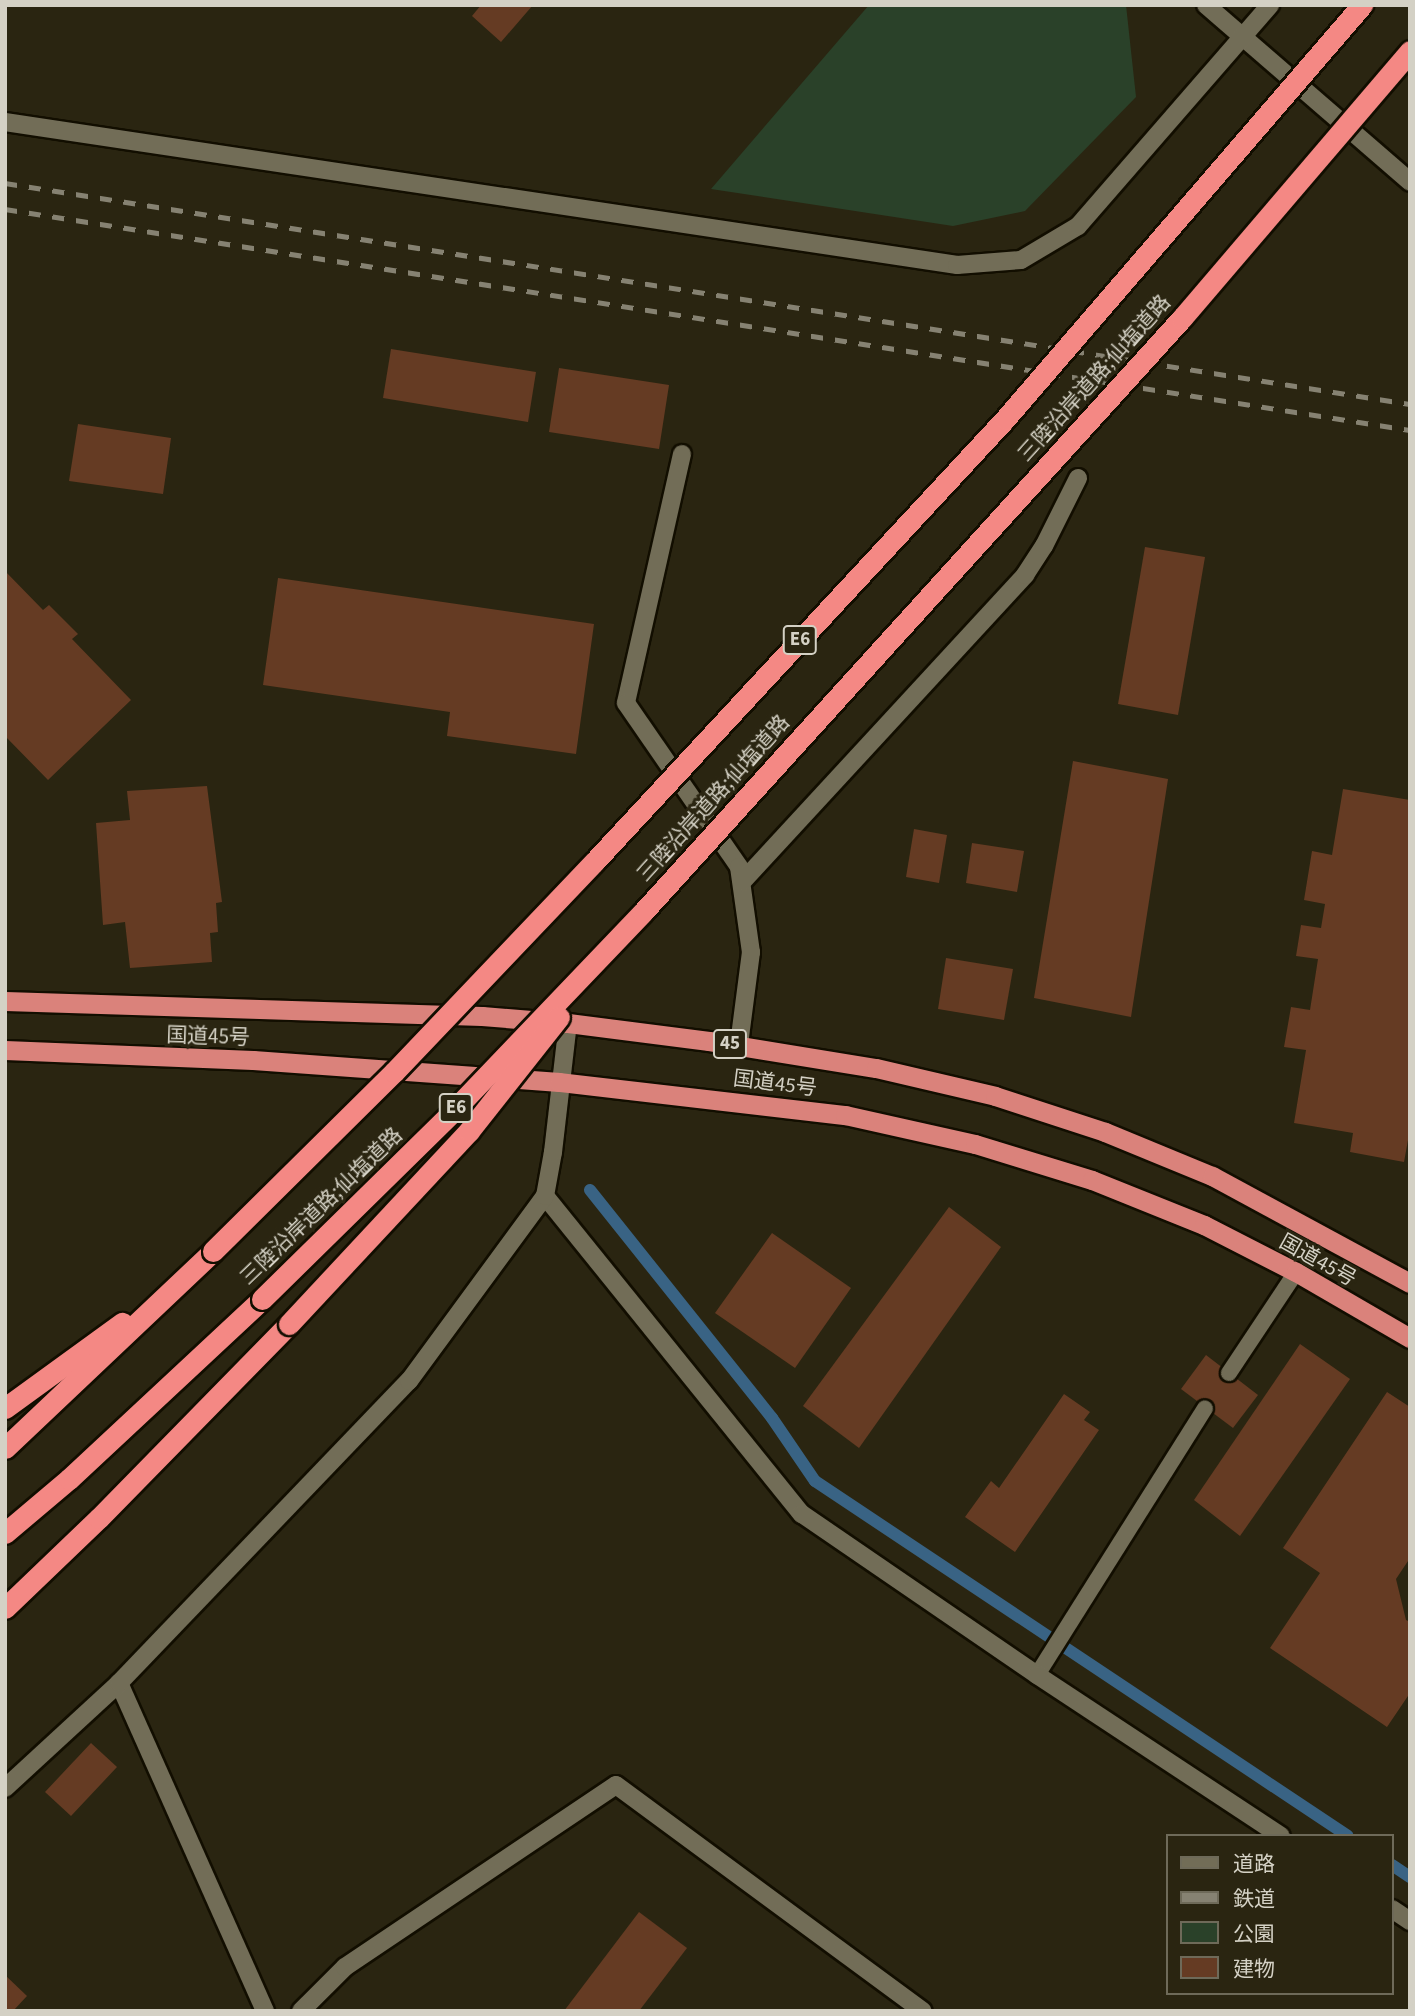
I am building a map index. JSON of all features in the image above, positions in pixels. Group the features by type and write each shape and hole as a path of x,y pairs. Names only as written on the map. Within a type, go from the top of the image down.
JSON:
{"highway":[{"name":"三陸沿岸道路;仙塩道路","path":"5,1448 213,1251 394,1072 567,891 1005,419 1362,5"},
{"name":"三陸沿岸道路;仙塩道路","path":"5,1533 69,1479 262,1299 450,1114 643,912 1182,318 1410,51"},
{"path":"5,1608 99,1518 289,1324 469,1131 643,912"},
{"name":"国道45号","path":"5,1001 482,1016 568,1023 739,1045 876,1068 995,1097 1105,1132 1212,1176 1410,1283"},
{"name":"国道45号","path":"5,1050 254,1060 559,1082 845,1115 975,1144 1092,1180 1179,1215 1296,1272 1410,1338"},
{"path":"5,1408 191,1272"}],"street":[{"path":"1206,5 1410,182"},
{"path":"5,122 957,265 1021,260 1078,226 1270,5"},
{"path":"682,454 626,703 738,867 751,952 739,1045"},
{"path":"742,882 1026,575 1044,546 1078,478"},
{"path":"5,1788 119,1683 409,1381 545,1196 553,1152 559,1082 568,1023"},
{"path":"545,1196 802,1514 1040,1671 1278,1834"},
{"path":"119,1683 265,2011"},
{"path":"301,2011 345,1967 617,1785 923,2011"},
{"path":"1394,1910 1410,1921"}],"lane":[{"path":"1229,1373 1296,1272"},
{"path":"1040,1671 1205,1408"}],"green space":[{"path":"869,5 1126,5 1136,97 1025,211 953,226 711,189"}],"building":[{"path":"481,5 533,5 501,42 472,16"},
{"path":"391,349 536,372 528,422 383,398"},
{"path":"559,368 669,385 659,449 549,432"},
{"path":"78,424 171,438 163,494 69,481"},
{"path":"1145,547 1205,557 1178,715 1118,704"},
{"path":"5,571 43,610 49,605 78,634 72,639 131,700 48,780 5,736"},
{"path":"278,578 594,624 576,754 447,736 450,712 263,685"},
{"path":"1073,761 1168,779 1131,1017 1034,998"},
{"path":"207,786 222,902 216,903 218,932 210,933 212,962 130,968 125,922 103,925 96,823 130,820 127,791"},
{"path":"1343,789 1410,800 1410,1129 1404,1162 1350,1152 1353,1133 1294,1123 1306,1050 1284,1047 1291,1007 1310,1010 1318,959 1296,956 1301,925 1321,928 1325,904 1304,900 1312,851 1332,855"},
{"path":"914,829 947,835 939,883 906,877"},
{"path":"972,843 1024,851 1017,892 966,883"},
{"path":"946,958 1013,969 1004,1020 938,1009"},
{"path":"949,1207 1001,1247 859,1448 803,1406"},
{"path":"772,1233 851,1288 795,1368 715,1313"},
{"path":"1300,1344 1350,1379 1240,1536 1194,1500"},
{"path":"1206,1355 1258,1395 1233,1428 1181,1389"},
{"path":"1387,1392 1410,1407 1410,1558 1396,1579 1406,1620 1410,1622 1410,1693 1387,1727 1270,1648 1320,1573 1283,1548"},
{"path":"1064,1394 1090,1412 1084,1420 1099,1430 1015,1552 965,1517 991,1481 999,1488"},
{"path":"91,1743 117,1767 71,1816 45,1792"},
{"path":"639,1912 687,1948 639,2011 564,2011"},
{"path":"5,1975 27,1996 13,2011 5,2011"}],"waterway":[{"path":"590,1190 772,1418 815,1481 1345,1834"},
{"path":"1394,1866 1410,1877"}],"railway":[{"path":"5,183 1410,404"},
{"path":"5,209 1410,430"}]}
